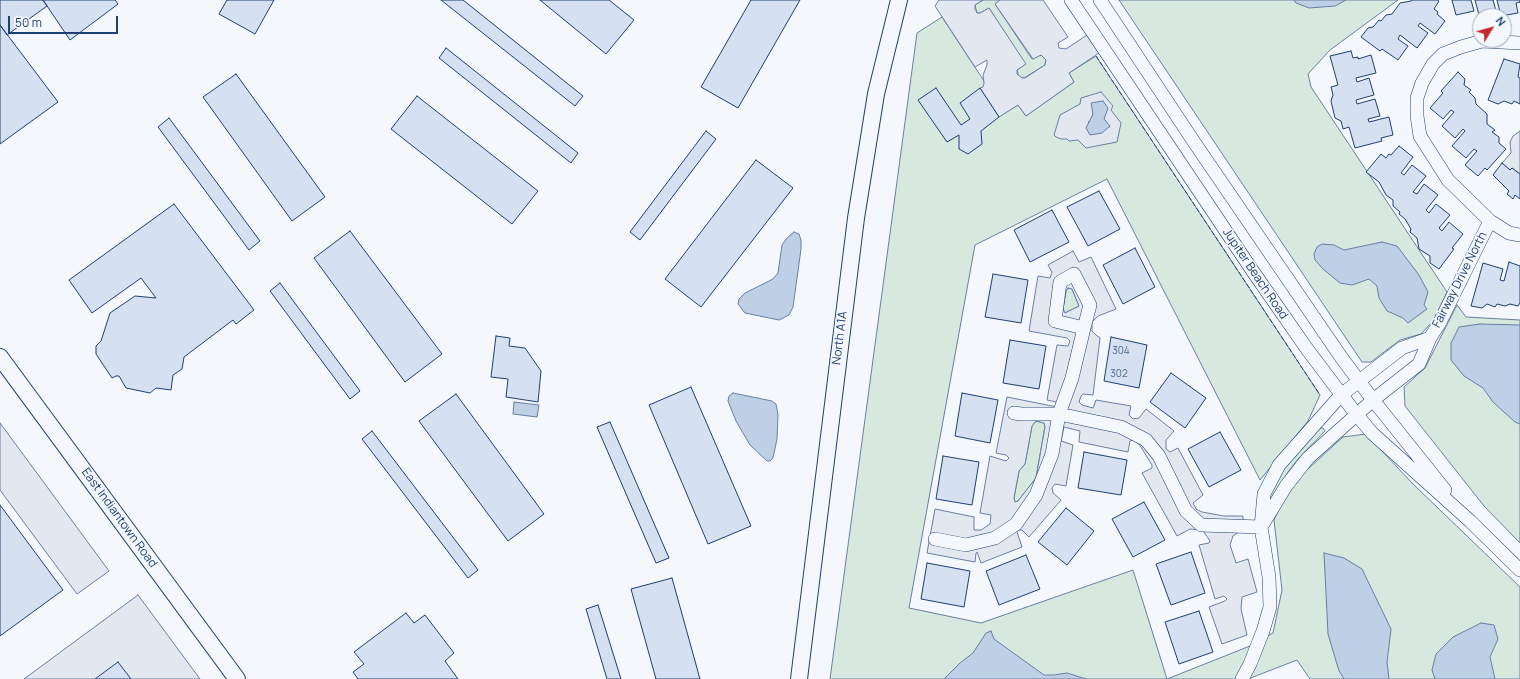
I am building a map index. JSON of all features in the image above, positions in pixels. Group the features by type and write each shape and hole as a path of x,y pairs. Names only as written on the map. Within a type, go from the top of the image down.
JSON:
{"street":[{"name":"North A1A","path":"799,679 856,218 876,94 898,0"},
{"name":"Jupiter Beach Road","path":"1071,0 1254,273 1341,395 1372,433 1470,521 1520,570"},
{"name":"Jupiter Beach Road","path":"1100,0 1198,148 1341,357 1373,400 1470,521"},
{"name":"Fairway Drive North","path":"1520,43 1482,41 1443,54 1426,73 1417,98 1417,116 1420,136 1448,180 1490,221 1509,233 1520,234"},
{"name":"Fairway Drive North","path":"1261,527 1286,486 1308,458 1356,414 1419,364 1430,338 1439,324 1490,221"},
{"path":"935,539 966,545 995,538 1016,524 1036,496 1052,454 1059,414 1072,378 1084,328"},
{"name":"Fairway Drive North","path":"1242,679 1250,664 1263,631 1270,607 1269,578 1261,527 1264,494 1279,465 1341,395 1402,348 1430,338"},
{"name":"East Indiantown Road","path":"0,357 237,679"},
{"path":"1014,413 1059,414 1121,427 1146,440 1159,456 1186,510 1201,524 1261,527"}],"shaded area":[{"path":"939,0 983,0 975,5 977,13 989,8 1026,64 1017,70 1017,74 1022,78 1025,78 1045,65 1046,60 1041,55 1033,59 995,4 1000,0 1043,0 1068,37 1058,43 1059,48 1066,49 1087,35 1099,53 1069,73 1074,82 1026,116 1018,105 999,117 980,88 983,87 984,83 983,75 987,65 987,60 975,67 935,6"},
{"path":"983,0 1000,0 995,4 1032,59 1039,55 1043,56 1046,59 1045,65 1024,78 1019,77 1017,70 1025,64 989,8 977,13 975,5"},
{"path":"1119,0 1398,0 1330,50 1308,74 1311,87 1447,292 1433,321 1421,334 1400,340 1371,362 1362,362"},
{"path":"942,17 1005,113 1018,105 1026,116 1074,82 1069,73 1096,56 1320,395 1308,421 1260,480 1107,179 975,245 909,608 981,623 1133,570 1167,679 830,679 917,33"},
{"path":"1101,92 1113,106 1111,110 1121,123 1117,142 1086,148 1078,140 1069,141 1054,135 1060,115 1080,104 1081,98","holes":["1093,114 1104,119 1110,127 1088,122 1091,121"]},
{"path":"1520,131 1520,174 1512,168 1510,170 1502,163 1511,153 1510,142 1513,136"},
{"path":"1073,251 1079,262 1091,257 1116,309 1098,316 1092,322 1092,331 1100,338 1093,395 1083,394 1079,402 1082,405 1093,408 1096,400 1131,406 1129,415 1133,419 1139,418 1146,409 1174,431 1166,440 1166,449 1170,452 1178,448 1203,495 1193,503 1196,509 1202,512 1224,516 1243,516 1243,531 1233,536 1230,545 1236,563 1248,559 1257,592 1242,597 1241,609 1247,635 1222,644 1209,607 1227,599 1224,596 1215,599 1199,545 1209,543 1210,541 1204,532 1200,530 1190,529 1177,536 1142,473 1152,468 1152,465 1139,444 1133,440 1130,441 1128,452 1079,442 1080,431 1064,427 1061,441 1073,445 1066,486 1055,484 1052,488 1053,493 1061,500 1029,537 1022,530 1018,530 1017,532 1022,547 981,563 977,552 975,562 927,553 935,509 974,517 974,530 981,530 990,524 991,515 980,513 990,456 1006,461 1009,458 1006,455 996,453 1007,397 1057,407 1057,402 1047,400 1057,345 1068,346 1070,341 1067,338 1029,331 1038,276 1050,278 1052,272 1048,265","holes":["1068,288 1072,289 1079,306 1065,313 1063,309 1066,291","1036,421 1044,423 1045,427 1036,478 1018,501 1015,502 1014,498 1019,471 1025,464 1032,426"]},
{"path":"1069,288 1072,289 1079,306 1065,313 1063,309 1066,291"},
{"path":"1457,305 1466,317 1520,320 1520,543 1484,506 1405,406 1404,387 1425,368"},
{"path":"1036,421 1044,423 1045,426 1036,478 1018,501 1015,502 1014,498 1019,471 1025,464 1032,426"},
{"path":"0,423 109,571 77,594 0,490"},
{"path":"1320,428 1323,428 1325,431 1298,459 1271,499 1269,497 1284,468"},
{"path":"1366,434 1413,484 1520,587 1520,679 1310,679 1297,660 1248,679 1167,679 1250,646 1273,633 1282,590 1274,520 1282,503 1298,478 1343,437"},
{"path":"138,595 200,679 24,679"}],"water":[{"path":"1294,0 1346,0 1335,6 1309,8 1296,3"},
{"path":"1103,101 1108,108 1104,119 1110,126 1102,133 1090,135 1086,128 1093,114 1091,103"},
{"path":"794,232 799,234 801,249 793,307 789,315 779,320 745,313 738,304 739,299 745,293 773,279 778,273 782,245"},
{"path":"1382,242 1397,246 1419,275 1428,292 1424,305 1427,309 1408,323 1403,318 1387,311 1379,298 1377,286 1369,279 1352,285 1340,283 1323,269 1315,260 1314,254 1317,247 1322,244 1334,245 1344,250"},
{"path":"1480,324 1520,325 1520,424 1515,422 1493,402 1483,388 1464,376 1451,360 1451,343 1459,327"},
{"path":"733,393 772,401 776,404 778,414 777,439 773,458 770,461 767,461 750,445 736,421 728,401 729,396"},
{"path":"514,402 539,405 537,417 513,414"},
{"path":"1324,553 1344,558 1362,569 1391,629 1387,662 1389,679 1344,679 1339,671 1328,634"},
{"path":"1481,623 1494,625 1498,639 1490,657 1495,679 1435,679 1432,670 1436,654 1453,637"},
{"path":"991,631 994,639 1044,675 1067,673 1086,679 944,679 960,663 973,653 986,633"}],"building":[{"path":"0,0 43,0 47,6 7,35 0,25"},
{"path":"43,0 115,0 118,4 70,40"},
{"path":"227,0 274,0 255,34 219,14"},
{"path":"441,0 463,0 583,96 575,106"},
{"path":"540,0 609,0 634,20 606,54"},
{"path":"751,0 800,0 738,108 701,87"},
{"path":"1412,0 1439,1 1434,9 1445,21 1435,34 1420,23 1418,26 1428,33 1417,48 1400,35 1398,39 1408,46 1398,60 1382,49 1380,51 1361,37 1368,28 1373,27 1386,15 1392,14 1400,3"},
{"path":"1452,0 1471,0 1473,8 1472,11 1456,15"},
{"path":"1475,0 1493,0 1495,8 1477,8"},
{"path":"1497,0 1520,0 1520,2 1516,3 1518,13 1512,14 1512,8 1499,8"},
{"path":"0,25 58,102 0,144"},
{"path":"446,48 578,153 571,163 439,58"},
{"path":"1351,51 1353,58 1358,57 1358,59 1371,55 1376,73 1356,78 1357,82 1369,78 1374,95 1356,100 1357,104 1375,99 1380,116 1368,119 1369,122 1389,117 1393,135 1381,138 1382,141 1355,148 1349,127 1343,129 1341,121 1335,118 1331,101 1333,95 1331,87 1338,85 1330,56"},
{"path":"1504,59 1520,64 1518,77 1520,78 1520,104 1514,101 1512,104 1504,101 1498,104 1488,100"},
{"path":"1458,72 1465,79 1464,85 1471,90 1469,92 1475,98 1476,104 1487,114 1487,124 1495,130 1492,132 1499,137 1499,143 1506,149 1487,170 1485,168 1478,176 1465,165 1477,151 1474,149 1466,158 1452,146 1465,131 1463,129 1455,138 1442,126 1454,112 1451,110 1443,119 1430,108 1443,93 1441,91"},
{"path":"236,74 325,197 292,221 203,97"},
{"path":"936,88 961,125 970,119 960,103 980,88 999,117 981,131 982,144 968,154 959,149 959,135 947,142 918,100"},
{"path":"417,96 538,191 512,224 391,129"},
{"path":"169,118 260,241 249,250 158,127"},
{"path":"706,131 716,139 640,240 630,232"},
{"path":"1399,146 1413,157 1401,173 1404,175 1412,165 1426,176 1413,192 1417,194 1424,184 1438,195 1426,210 1429,213 1436,204 1450,215 1439,228 1442,231 1449,222 1463,234 1439,269 1430,263 1430,256 1419,249 1417,238 1410,232 1411,229 1405,219 1399,214 1400,212 1393,206 1393,200 1386,195 1379,182 1366,172 1381,154 1386,158"},
{"path":"756,160 793,188 701,307 665,279"},
{"path":"1502,163 1510,170 1512,168 1520,174 1520,199 1515,195 1513,199 1507,194 1509,191 1493,175"},
{"path":"1099,191 1120,229 1088,246 1067,207"},
{"path":"174,204 254,310 236,324 233,320 184,357 182,369 173,375 171,390 156,388 150,393 126,388 119,376 112,378 96,354 96,346 101,341 110,313 135,296 156,298 141,278 92,313 69,280"},
{"path":"1052,210 1069,242 1030,262 1014,230"},
{"path":"350,231 442,354 405,382 314,258"},
{"path":"1135,248 1155,287 1123,304 1103,265"},
{"path":"1509,262 1520,266 1520,303 1518,306 1510,304 1505,306 1497,304 1495,307 1487,304 1482,308 1471,306 1483,263 1503,269 1500,280 1504,281"},
{"path":"993,274 1028,280 1021,323 985,317"},
{"path":"280,283 360,391 350,399 270,291"},
{"path":"496,336 510,338 509,346 525,348 541,371 538,402 506,397 508,379 491,377"},
{"path":"1111,337 1147,345 1139,388 1104,381"},
{"path":"1010,340 1046,346 1039,389 1003,383"},
{"path":"1171,373 1206,398 1185,428 1150,402"},
{"path":"691,387 751,526 708,544 649,405"},
{"path":"962,393 998,400 990,443 955,436"},
{"path":"456,394 544,514 508,541 419,421"},
{"path":"610,422 669,558 656,563 597,427"},
{"path":"372,431 478,570 468,578 362,439"},
{"path":"1220,432 1241,470 1209,487 1188,449"},
{"path":"1084,452 1127,460 1121,495 1078,488"},
{"path":"943,456 979,462 972,505 936,499"},
{"path":"1144,502 1165,540 1133,557 1112,519"},
{"path":"0,505 63,590 0,636"},
{"path":"1066,508 1094,531 1067,565 1038,542"},
{"path":"1191,552 1205,593 1171,605 1156,564"},
{"path":"1026,555 1040,589 999,605 986,571"},
{"path":"927,563 970,571 964,607 921,599"},
{"path":"672,578 700,679 656,679 631,589"},
{"path":"598,605 621,679 607,679 586,609"},
{"path":"1199,611 1213,652 1179,664 1165,622"},
{"path":"406,613 414,623 425,615 454,653 445,661 458,679 358,679 353,672 364,664 354,652"},
{"path":"118,662 131,679 95,679"}],"fence":[{"path":"1096,56 1320,395"}]}
